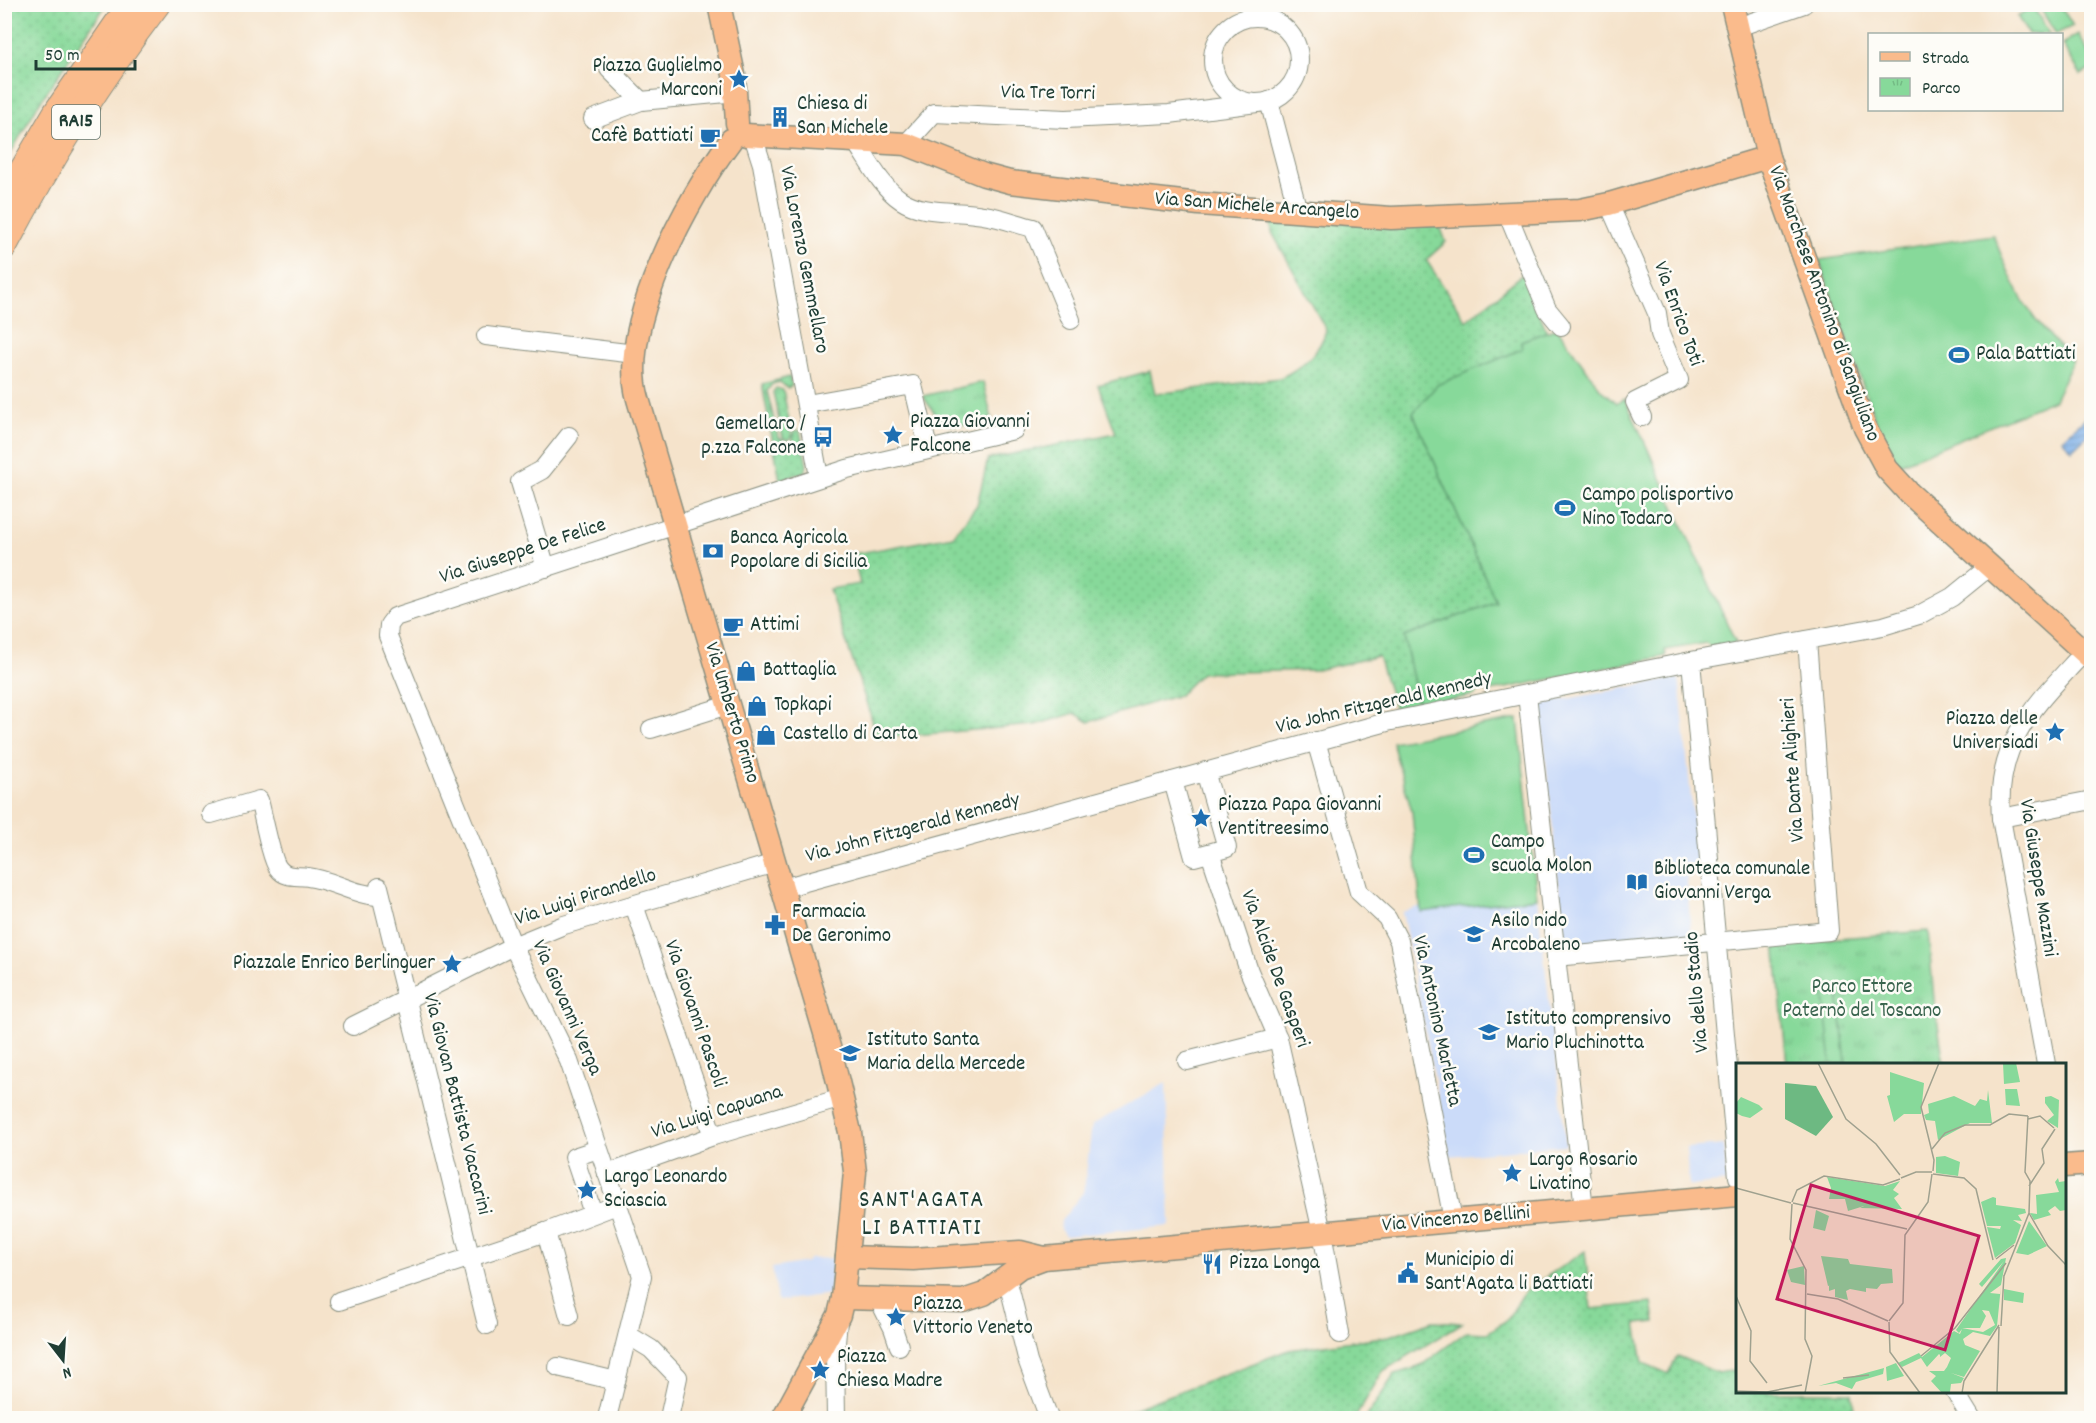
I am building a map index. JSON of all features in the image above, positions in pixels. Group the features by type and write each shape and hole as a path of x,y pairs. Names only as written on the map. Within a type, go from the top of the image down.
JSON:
{"highway":[{"name":"RA15","path":"4,202 56,113 131,4"},
{"name":"RA15","path":"4,246 73,126 157,4"}],"main road":[{"path":"719,4 737,92 742,134"},
{"name":"Via Marchese Antonino di Sangiuliano","path":"1732,4 1768,157 1865,428 1887,469 1989,567 2088,656"},
{"name":"Via San Michele Arcangelo","path":"742,134 906,144 984,175 1038,188 1199,204 1391,218 1569,211 1609,204 1768,157"},
{"name":"Via Umberto Primo","path":"742,134 717,159 670,243 644,311 635,354 636,391 674,527 783,888 842,1098 855,1172 841,1305"},
{"path":"2066,1166 2091,1164"},
{"name":"Via Vincenzo Bellini","path":"1044,1258 1736,1195"},
{"path":"1010,1252 1010,1276"},
{"path":"847,1257 913,1260 1010,1252 1044,1258"},
{"path":"784,1417 841,1305 878,1298 963,1301 984,1294 1020,1267 1044,1258"}],"street":[{"path":"1738,27 1804,4"},
{"path":"1274,12 1295,39 1299,53 1299,69 1293,83 1282,94 1263,102 1203,110 1214,95 1214,52 1217,42 1230,25 1250,17 1274,12"},
{"path":"609,69 641,101"},
{"path":"1215,74 1227,92 1246,102 1263,102"},
{"path":"593,119 641,101 737,92"},
{"path":"1263,102 1298,211"},
{"name":"Via Tre Torri","path":"906,144 934,113 1066,119 1203,110"},
{"name":"Via Lorenzo Gemmellaro","path":"742,134 762,164 819,477"},
{"path":"855,141 881,180 899,199 908,204 986,215 1033,228 1071,320"},
{"name":"Via Enrico Toti","path":"1609,204 1657,313 1660,334 1680,380 1635,402 1642,417"},
{"path":"1508,215 1547,309 1561,326"},
{"path":"486,336 635,354"},
{"path":"806,399 913,385 928,448"},
{"name":"Via Giuseppe De Felice","path":"389,625 395,617 674,527 819,477 928,448 1014,430"},
{"path":"546,568 520,482 542,470 569,436"},
{"name":"Via John Fitzgerald Kennedy","path":"783,888 1387,722 1691,660 1807,640 1919,615 1952,597 1989,567"},
{"name":"Via Giovanni Verga","path":"389,625 388,636 513,946 569,1061 642,1276 607,1419"},
{"name":"Via Dante Alighieri","path":"1716,942 1829,931 1807,640"},
{"name":"Via Giuseppe Mazzini","path":"2046,1063 2001,818 2002,777 2012,744 2024,720 2088,656"},
{"name":"Via dello Stadio","path":"1691,660 1736,1166"},
{"path":"1527,694 1584,1209"},
{"path":"651,729 728,705"},
{"name":"Via Antonino Marletta","path":"1316,741 1359,892 1387,918 1399,941 1453,1220"},
{"path":"1173,781 1194,857 1211,857 1227,848 1205,771"},
{"name":"Via Giovan Battista Vaccarini","path":"211,814 259,800 278,868 290,877 308,877 341,884 369,896 380,891 487,1324"},
{"path":"2001,818 2091,800"},
{"name":"Via Alcide De Gasperi","path":"1211,857 1249,971 1278,1038 1322,1232 1341,1334"},
{"name":"Via Luigi Pirandello","path":"353,1026 513,946 564,925 775,863"},
{"name":"Via Giovanni Pascoli","path":"634,905 713,1136"},
{"path":"1556,957 1716,942"},
{"path":"1187,1061 1278,1038"},
{"name":"Via Luigi Capuana","path":"607,1174 713,1136 842,1098"},
{"path":"593,1213 574,1157 598,1149"},
{"path":"339,1301 546,1232 617,1205"},
{"path":"546,1232 569,1316"},
{"path":"1010,1276 1028,1362 1049,1419"},
{"path":"878,1298 899,1346"},
{"path":"836,1419 835,1354 841,1305"},
{"path":"628,1335 651,1349 678,1377 669,1419"},
{"path":"558,1367 616,1381"},
{"path":"1956,1393 1971,1419"}],"shaded area":[{"path":"1679,678 1698,868 1686,870 1691,935 1565,947 1540,704"},
{"name":"Istituto comprensivo Mario Pluchinotta","path":"1537,898 1566,1145 1450,1156 1402,912 1421,906 1422,911"},
{"path":"1166,1083 1170,1226 1065,1236 1060,1229 1061,1221 1084,1191 1092,1125"},
{"path":"1724,1145 1727,1182 1689,1186 1686,1148"},
{"path":"833,1258 830,1294 778,1301 772,1268 807,1262 808,1259"}],"green space":[{"path":"5,4 106,5 38,105 5,163"},
{"path":"2038,5 2060,5 2073,26 2055,33"},
{"path":"2033,7 2049,33 2027,33 2017,16"},
{"path":"2078,34 2091,57 2091,69 2081,75 2063,43"},
{"path":"1287,220 1440,226 1446,242 1426,260 1466,321 1523,274 1547,332 1521,341 1523,349 1413,413 1496,602 1404,637 1419,706 1395,710 1378,656 1317,670 1201,673 1179,695 1089,722 1075,713 1035,725 878,738 829,589 860,584 853,554 953,536 977,505 988,459 1116,433 1098,385 1150,371 1155,394 1280,378 1295,370 1314,353 1326,330 1272,232 1271,222"},
{"name":"Pala Battiati","path":"1993,235 2011,278 2028,309 2072,362 2054,400 1897,465 1881,437 1819,260"},
{"name":"Campo polisportivo Nino Todaro","path":"1557,328 1601,390 1617,403 1625,399 1736,643 1711,647 1706,643 1665,650 1666,656 1486,692 1482,689 1475,695 1419,706 1404,637 1496,602 1413,413 1437,385 1522,349 1521,341"},
{"path":"790,377 792,386 787,388 780,382 772,384 767,391 778,437 789,444 793,441 794,431 800,430 807,466 804,472 780,480 762,384"},
{"path":"983,382 992,419 951,425 938,417 923,396"},
{"path":"776,388 783,390 792,436 789,440 783,438 773,392"},
{"name":"Campo scuola Molon","path":"1518,719 1537,898 1421,912 1412,812 1392,742"},
{"name":"Parco Ettore Paternò del Toscano","path":"1928,931 1934,1000 1944,1063 1787,1063 1775,943"},
{"path":"1838,992 1846,1063 1831,1063 1824,993"},
{"path":"1585,1251 1591,1309 1652,1303 1655,1322 1636,1324 1643,1363 1669,1374 1677,1356 1718,1373 1736,1370 1736,1393 1852,1393 1855,1418 1366,1418 1395,1374 1419,1367 1466,1332 1487,1333 1508,1319 1525,1291"},
{"path":"1433,1321 1462,1323 1383,1371 1355,1418 1109,1418 1289,1350 1389,1336"}],"water":[{"path":"2085,418 2091,425 2091,432 2072,450 2062,439"}],"place":[{"name":"Piazza Guglielmo Marconi","path":"739,79"},
{"name":"Chiesa di San Michele","path":"780,117"},
{"name":"Cafè Battiati","path":"710,137"},
{"name":"Pala Battiati","path":"1959,355"},
{"name":"Piazza Giovanni Falcone","path":"893,435"},
{"name":"Gemellaro / p.zza Falcone","path":"823,437"},
{"name":"Campo polisportivo Nino Todaro","path":"1565,508"},
{"name":"Banca Agricola Popolare di Sicilia","path":"713,551"},
{"name":"Attimi","path":"733,626"},
{"name":"Battaglia","path":"746,671"},
{"name":"Topkapi","path":"757,706"},
{"name":"Piazza delle Universiadi","path":"2055,732"},
{"name":"Castello di Carta","path":"766,735"},
{"name":"Piazza Papa Giovanni Ventitreesimo","path":"1201,818"},
{"name":"Campo scuola Molon","path":"1474,855"},
{"name":"Biblioteca comunale Giovanni Verga","path":"1637,882"},
{"name":"Farmacia De Geronimo","path":"775,925"},
{"name":"Asilo nido Arcobaleno","path":"1474,934"},
{"name":"Piazzale Enrico Berlinguer","path":"452,964"},
{"name":"Istituto comprensivo Mario Pluchinotta","path":"1489,1032"},
{"name":"Istituto Santa Maria della Mercede","path":"850,1053"},
{"name":"Largo Rosario Livatino","path":"1512,1173"},
{"name":"Largo Leonardo Sciascia","path":"587,1190"},
{"name":"Pizza Longa","path":"1212,1264"},
{"name":"Municipio di Sant'Agata li Battiati","path":"1408,1273"},
{"name":"Piazza Vittorio Veneto","path":"896,1317"},
{"name":"Piazza Chiesa Madre","path":"820,1370"}],"district":[{"name":"SANT'AGATA LI BATTIATI","path":"922,1215"}]}
